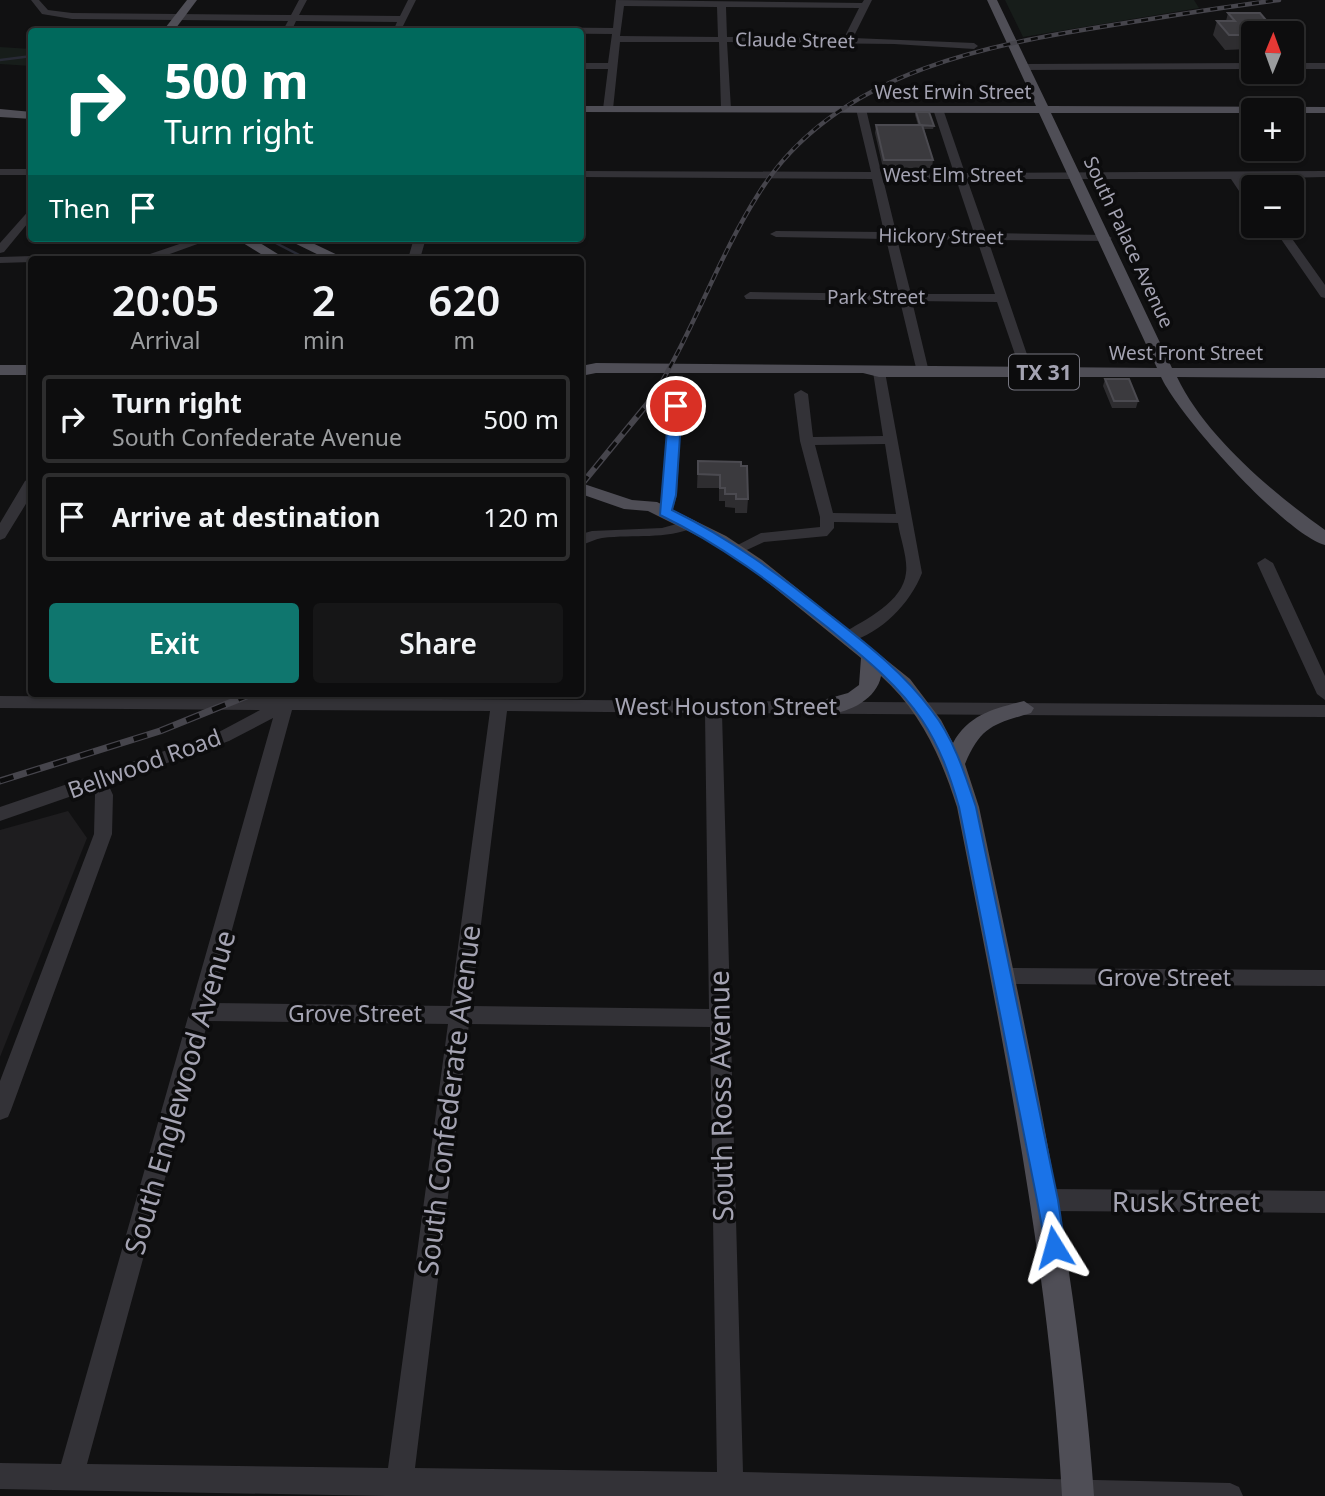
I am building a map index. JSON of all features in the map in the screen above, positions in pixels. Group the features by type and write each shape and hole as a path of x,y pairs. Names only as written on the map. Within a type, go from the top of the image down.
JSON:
{"main road":[{"path":"170,28 192,0"},
{"name":"South Palace Avenue","path":"992,0 1166,372 1204,430 1235,465 1274,501 1325,540"},
{"name":"West Erwin Street","path":"584,109 1325,110"},
{"path":"0,112 28,113"},
{"path":"249,242 274,256"},
{"path":"300,242 331,256"},
{"path":"0,370 28,370"},
{"name":"West Front Street","path":"584,371 609,376 867,376 879,372 1325,373"},
{"path":"584,478 640,497 657,509 691,524 736,550 849,637 871,655 921,707 954,764 968,807 1047,1200 1064,1318 1078,1494"},
{"path":"584,489 630,505 657,509"},
{"path":"823,707 854,699 866,692 874,676 871,655"},
{"path":"954,764 972,728 993,717 1024,708"}],"street":[{"path":"35,0 45,12 61,15 402,19"},
{"path":"288,28 303,0"},
{"path":"398,28 412,0"},
{"path":"608,109 619,1 866,3 847,41"},
{"path":"721,2 726,109"},
{"name":"Claude Street","path":"584,34 974,46"},
{"path":"584,66 614,66"},
{"path":"1023,67 1241,66"},
{"path":"1304,66 1325,66"},
{"path":"861,109 923,372"},
{"path":"938,109 1027,372"},
{"path":"0,172 28,172"},
{"name":"West Elm Street","path":"584,174 959,174 1076,177 1325,174"},
{"path":"1233,174 1241,186"},
{"path":"0,250 28,215"},
{"name":"Hickory Street","path":"776,234 1105,238"},
{"path":"1286,238 1325,294"},
{"path":"156,256 196,242"},
{"path":"0,260 28,259"},
{"name":"Park Street","path":"750,296 1003,298"},
{"path":"849,637 889,612 909,587 914,568 889,440 879,372"},
{"path":"736,550 765,537 822,533 827,528 827,517 807,441 801,394"},
{"path":"657,509 670,495 676,406"},
{"path":"807,441 889,440"},
{"path":"0,535 28,488"},
{"path":"827,517 905,519"},
{"path":"584,539 596,534 669,533 691,524"},
{"path":"1265,563 1325,694"},
{"name":"West Houston Street","path":"0,702 85,698 285,704 386,699 499,705 560,699 713,706 1325,711"},
{"name":"Bellwood Road","path":"0,814 223,737 285,704"},
{"name":"South Englewood Avenue","path":"70,1479 202,1012 285,704"},
{"name":"South Confederate Avenue","path":"398,1490 499,705"},
{"name":"South Ross Avenue","path":"713,706 717,1018 730,1485"},
{"path":"0,1110 103,834 104,796 97,780"},
{"name":"Grove Street","path":"1002,976 1325,978"},
{"name":"Grove Street","path":"202,1012 717,1018"},
{"name":"Rusk Street","path":"1047,1200 1325,1202"},
{"path":"0,1476 398,1490 730,1485 881,1493 1230,1496"}],"shaded area":[{"path":"1005,0 1194,0 1199,8 1023,37"},
{"path":"0,47 28,49 28,66 0,64"},
{"path":"68,811 87,838 0,1057 0,830"}],"building":[{"path":"1228,13 1260,13 1267,21 1241,21 1241,35 1229,35 1217,21 1235,21"},
{"path":"916,112 929,112 934,126 920,125"},
{"path":"876,125 922,125 933,160 884,160"},
{"path":"1105,379 1129,379 1138,401 1114,401"},
{"path":"698,461 741,462 741,466 747,466 748,499 736,499 736,494 725,494 725,488 720,488 720,475 698,474"}],"waterway":[{"path":"0,60 28,56"},
{"path":"274,242 301,256"}],"railway":[{"path":"648,404 678,352 730,245 759,193 792,151 831,116 876,90 924,68 975,52 1080,30 1279,0"},
{"path":"584,481 649,402"},
{"path":"0,781 160,731 244,697"}],"route":[{"path":"676,406 670,495 664,512 734,548 880,662 915,698 941,737 954,764 968,807 1047,1200 1054,1247"}]}
